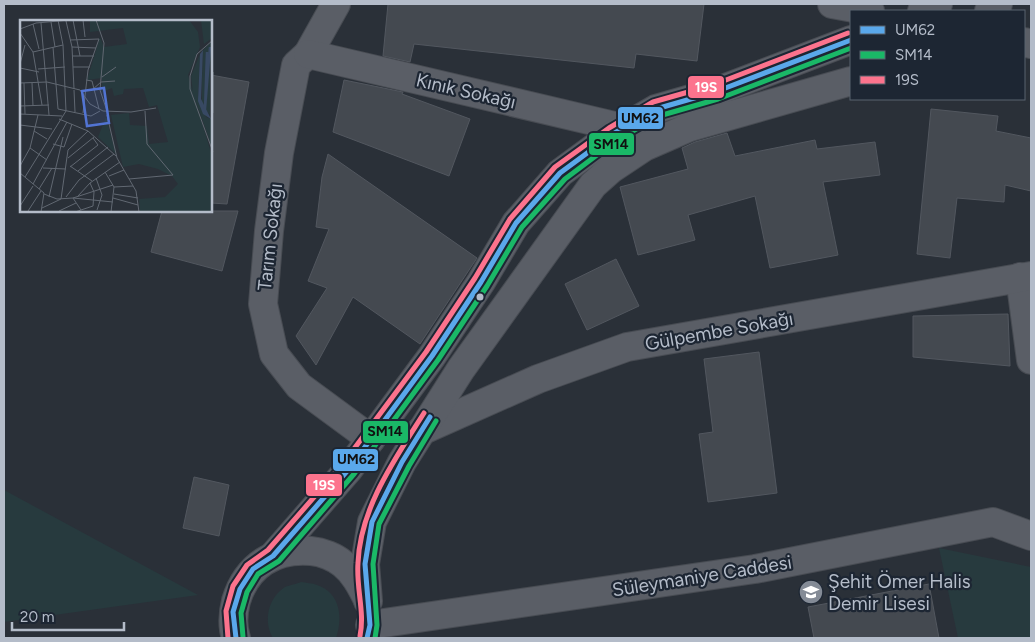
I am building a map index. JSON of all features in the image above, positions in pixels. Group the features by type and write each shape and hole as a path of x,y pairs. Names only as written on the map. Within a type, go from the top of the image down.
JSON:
{"street":[{"name":"Tarım Sokağı","path":"336,4 308,54 296,65 279,153 269,231 263,304 274,354 299,386 370,439"},
{"path":"832,4 865,10"},
{"path":"924,10 938,4"},
{"path":"231,637 233,612 240,589 253,570 273,556 348,470 437,348 481,282 516,223 560,173 623,128 656,109 715,92 850,40"},
{"name":"Kınık Sokağı","path":"308,54 623,128"},
{"path":"368,622 364,564 372,522 402,462 462,368 593,185 611,168 644,147 690,127 850,81"},
{"path":"1026,277 1031,360"},
{"name":"Gülpembe Sokağı","path":"421,431 538,379 627,346 839,311 1026,277"},
{"name":"Süleymaniye Caddesi","path":"368,622 755,569 993,522 1031,536"},
{"path":"273,556 296,550 320,552 342,562 358,580 368,622"}],"green space":[{"path":"4,490 198,595 4,622"},
{"path":"939,548 1031,567 1031,638 958,638"},
{"path":"301,582 315,584 325,589 335,600 339,615 336,638 273,638 268,624 271,603 285,587"}],"building":[{"path":"388,4 704,4 697,61 636,54 634,68 414,44 410,62 383,56"},
{"path":"212,75 249,82 227,204 212,203"},
{"path":"344,80 403,92 402,94 470,119 449,176 333,132"},
{"path":"931,109 998,116 996,131 1031,138 1031,191 1005,185 1004,202 957,198 950,258 917,254"},
{"path":"727,133 735,156 815,140 817,149 875,142 880,175 823,182 838,255 770,268 755,196 688,215 695,240 638,255 620,187 688,169 682,148 695,142"},
{"path":"328,154 477,258 420,344 353,297 316,365 296,336 327,288 308,281 329,229 316,227 322,177"},
{"path":"238,211 222,271 151,252 162,212"},
{"path":"616,259 639,306 587,330 565,284"},
{"path":"1008,314 1010,366 913,357 913,316"},
{"path":"759,352 777,493 708,502 699,434 713,432 704,359"},
{"path":"194,477 229,485 219,536 183,528"},
{"path":"929,584 939,638 814,638 808,607"}],"transit line":[{"name":"19S","path":"228,638 226,611 233,586 247,565 268,550 342,465 426,352 475,278 510,219 555,167 609,128 653,102 713,85 848,33"},
{"name":"UM62","path":"236,638 233,612 240,589 253,569 273,556 348,470 432,356 481,282 516,223 560,173 613,134 656,109 715,92 850,40"},
{"name":"SM14","path":"243,637 241,613 247,592 258,574 279,561 354,474 438,360 487,286 522,227 565,179 617,140 659,116 718,99 850,48"},
{"name":"19S","path":"360,636 362,618 358,563 365,523 372,503 391,466 424,413"},
{"name":"UM62","path":"367,638 370,625 365,564 372,522 402,462 430,417"},
{"name":"SM14","path":"375,638 377,625 373,564 379,524 409,466 436,421"}],"place":[{"name":"Şehit Ömer Halis Demir Lisesi","path":"811,592"}]}
